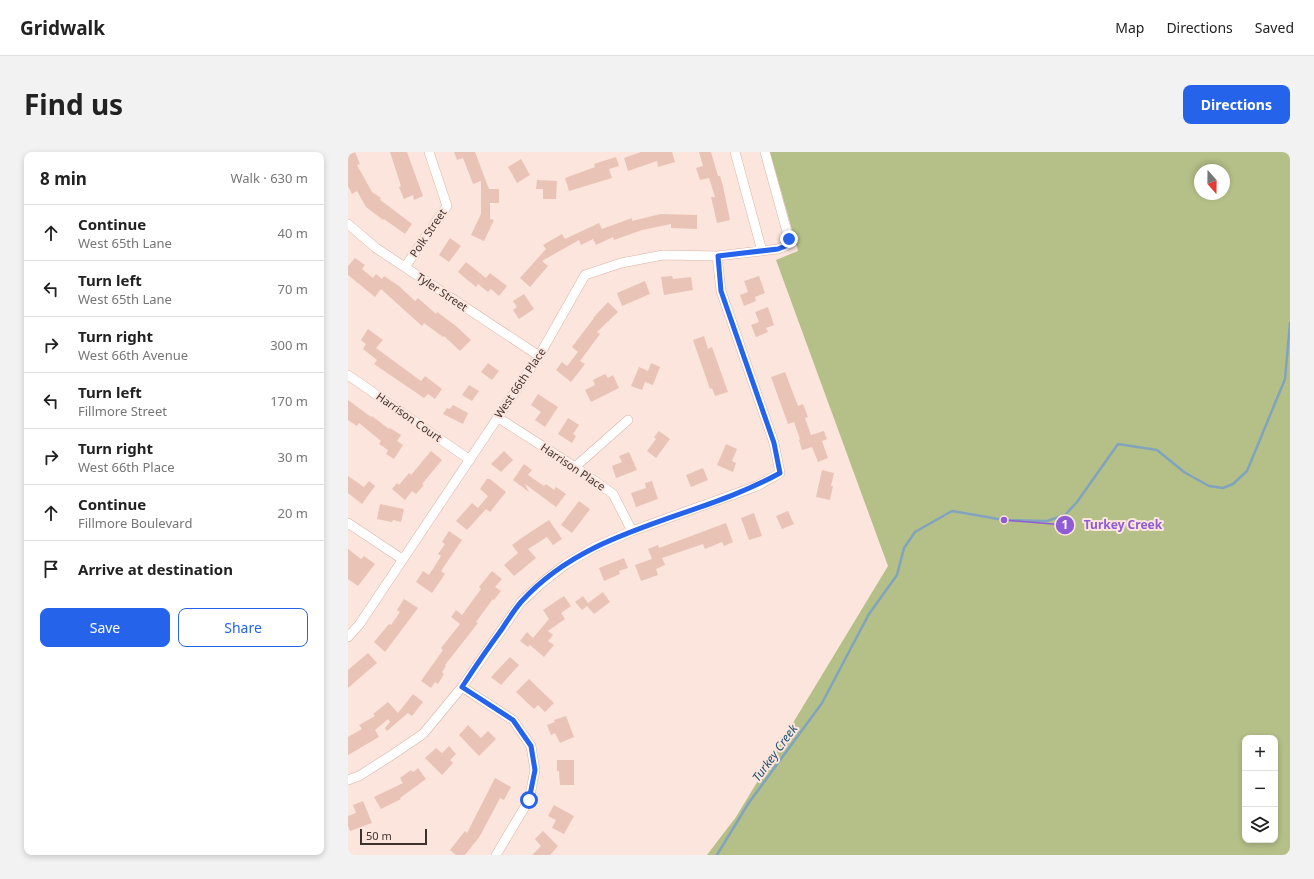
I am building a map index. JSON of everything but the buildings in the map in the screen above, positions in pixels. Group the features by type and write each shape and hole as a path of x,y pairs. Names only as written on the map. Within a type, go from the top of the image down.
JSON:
{"street":[{"name":"Polk Street","path":"405,267 447,206 429,152"},
{"path":"735,152 762,251"},
{"name":"West 66th Place","path":"348,637 358,625 539,356 585,275 621,263 664,255 718,256 778,249 788,245 789,239 765,152"},
{"name":"Tyler Street","path":"348,224 376,248 539,356"},
{"path":"348,780 359,776 386,760 423,734 462,687 521,602 566,564 595,548 632,531 757,486 780,473 774,443 721,291 718,256"},
{"name":"Harrison Court","path":"348,375 470,460"},
{"name":"Harrison Place","path":"497,417 575,467 613,494 632,531"},
{"path":"575,467 628,420"},
{"path":"348,523 402,559"},
{"path":"462,687 513,720 531,746 535,770 529,800 496,855"}],"green space":[{"path":"770,152 1290,152 1290,855 707,855 736,817 888,566 776,260 798,251"}],"waterway":[{"name":"Turkey Creek","path":"717,855 748,804 822,703 869,614 897,575 904,548 915,532 952,511 1004,520 1047,521 1065,515 1077,502 1118,444 1157,450 1184,472 1209,486 1223,488 1233,484 1247,471 1285,379 1290,323"}],"place":[{"name":"Turkey Creek","path":"1004,520"}],"route":[{"path":"529,800 535,770 531,746 513,720 462,687 521,602 566,564 595,548 632,531 757,486 780,473 774,443 721,291 718,256 778,249 788,245 789,239"}]}
